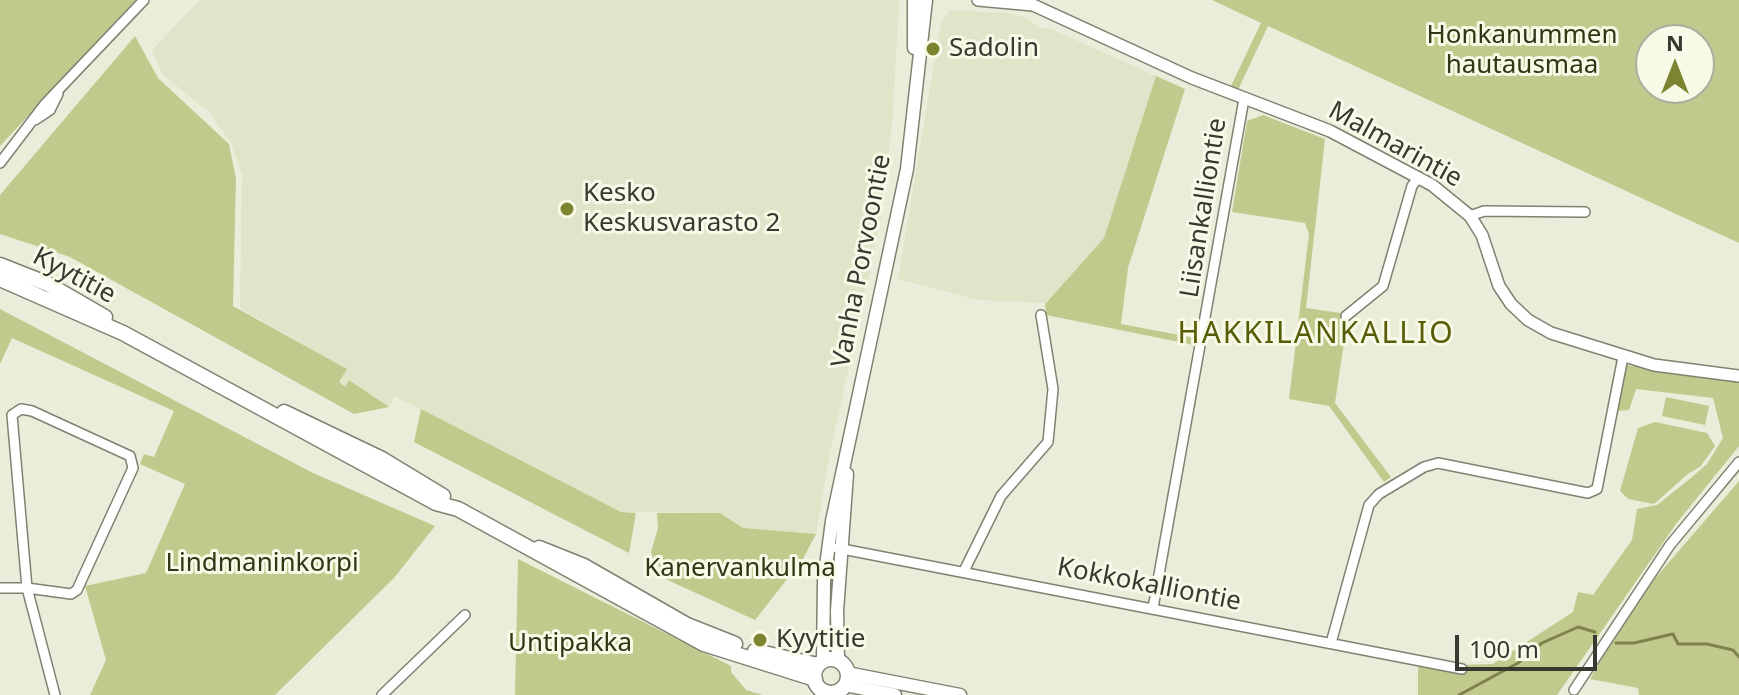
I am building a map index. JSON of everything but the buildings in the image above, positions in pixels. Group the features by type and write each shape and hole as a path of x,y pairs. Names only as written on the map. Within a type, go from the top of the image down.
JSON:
{"main road":[{"name":"Vanha Porvoontie","path":"914,0 916,75"},
{"name":"Vanha Porvoontie","path":"834,680 837,492 848,455 907,169 926,0"},
{"name":"Kyytitie","path":"0,265 77,300 123,333"},
{"name":"Kyytitie","path":"0,279 123,333 436,503 458,509 704,644 895,695"},
{"name":"Kyytitie","path":"834,680 960,695"}],"street":[{"path":"0,163 144,0"},
{"name":"Malmarintie","path":"978,0 1032,2 1244,99 1330,131 1419,177 1470,216 1482,235 1499,286 1520,314 1551,333 1623,357 1712,375 1739,376"},
{"name":"Liisankalliontie","path":"1153,608 1244,99"},
{"path":"1346,316 1383,286 1412,186 1419,177"},
{"path":"1470,216 1484,211 1585,212"},
{"path":"964,571 1001,496 1048,442 1053,389 1041,315"},
{"path":"1331,643 1369,505 1379,494 1424,467 1438,463 1588,493 1600,486 1623,357"},
{"path":"0,588 27,588 71,594 77,590 133,461 126,452 21,409 12,415 27,588 55,695"},
{"path":"1574,690 1670,545 1739,462"},
{"name":"Kokkokalliontie","path":"834,548 1462,669"},
{"path":"382,695 465,615"}],"shaded area":[{"path":"200,0 899,0 892,125 878,234 830,452 816,534 744,528 720,513 621,512 395,396 389,407 349,380 345,387 338,382 346,369 240,308 242,175 231,143 209,112 163,75 152,50"},
{"path":"949,10 1007,13 1027,18 1040,28 1051,29 1156,76 1104,238 1045,303 978,300 898,279 940,27"}],"green space":[{"path":"0,0 136,0 0,146"},
{"name":"Honkanummen hautausmaa","path":"1212,0 1739,0 1739,243 1268,26 1238,90 1230,88 1261,23"},
{"path":"135,36 158,78 229,144 236,179 233,306 347,369 339,382 345,387 349,380 389,407 354,414 70,257 0,234 0,195"},
{"path":"1156,76 1185,89 1128,268 1121,324 1195,338 1194,345 1046,315 1045,304 1104,238"},
{"path":"1263,115 1325,139 1306,308 1340,313 1347,322 1335,403 1391,477 1384,482 1329,406 1289,399 1309,234 1305,223 1232,212 1247,121"},
{"name":"Lindmaninkorpi","path":"0,309 313,473 435,526 394,578 275,695 90,695 106,660 85,586 146,573 185,484 140,464 144,454 154,457 174,411 12,338 0,364"},
{"path":"1625,365 1739,381 1739,446 1676,524 1557,695 1418,695 1418,666 1493,664 1573,612 1578,592 1593,595 1632,540 1637,509 1657,505 1707,464 1723,438 1713,398 1636,389 1629,410 1617,411"},
{"path":"1666,397 1709,406 1705,425 1662,416"},
{"path":"421,409 621,512 636,513 629,553 414,442"},
{"path":"1655,422 1707,433 1715,446 1700,467 1654,504 1628,499 1620,491 1638,428"},
{"path":"1739,481 1739,695 1639,695 1638,688 1590,679 1632,605"},
{"name":"Kanervankulma","path":"657,513 720,513 743,528 816,534 803,559 755,620 661,577 664,571 653,560 651,552 658,528"},
{"name":"Untipakka","path":"518,559 731,666 731,672 746,690 762,695 515,695"}],"waterway":[{"path":"1459,695 1518,663 1542,643 1578,627 1595,632"},
{"path":"1616,643 1634,643 1673,634 1678,644 1707,644 1733,650 1739,657"}],"place":[{"name":"Sadolin","path":"933,49"},
{"name":"Kesko Keskusvarasto 2","path":"567,209"},
{"name":"Kyytitie","path":"760,640"}],"district":[{"name":"HAKKILANKALLIO","path":"1316,334"}]}
